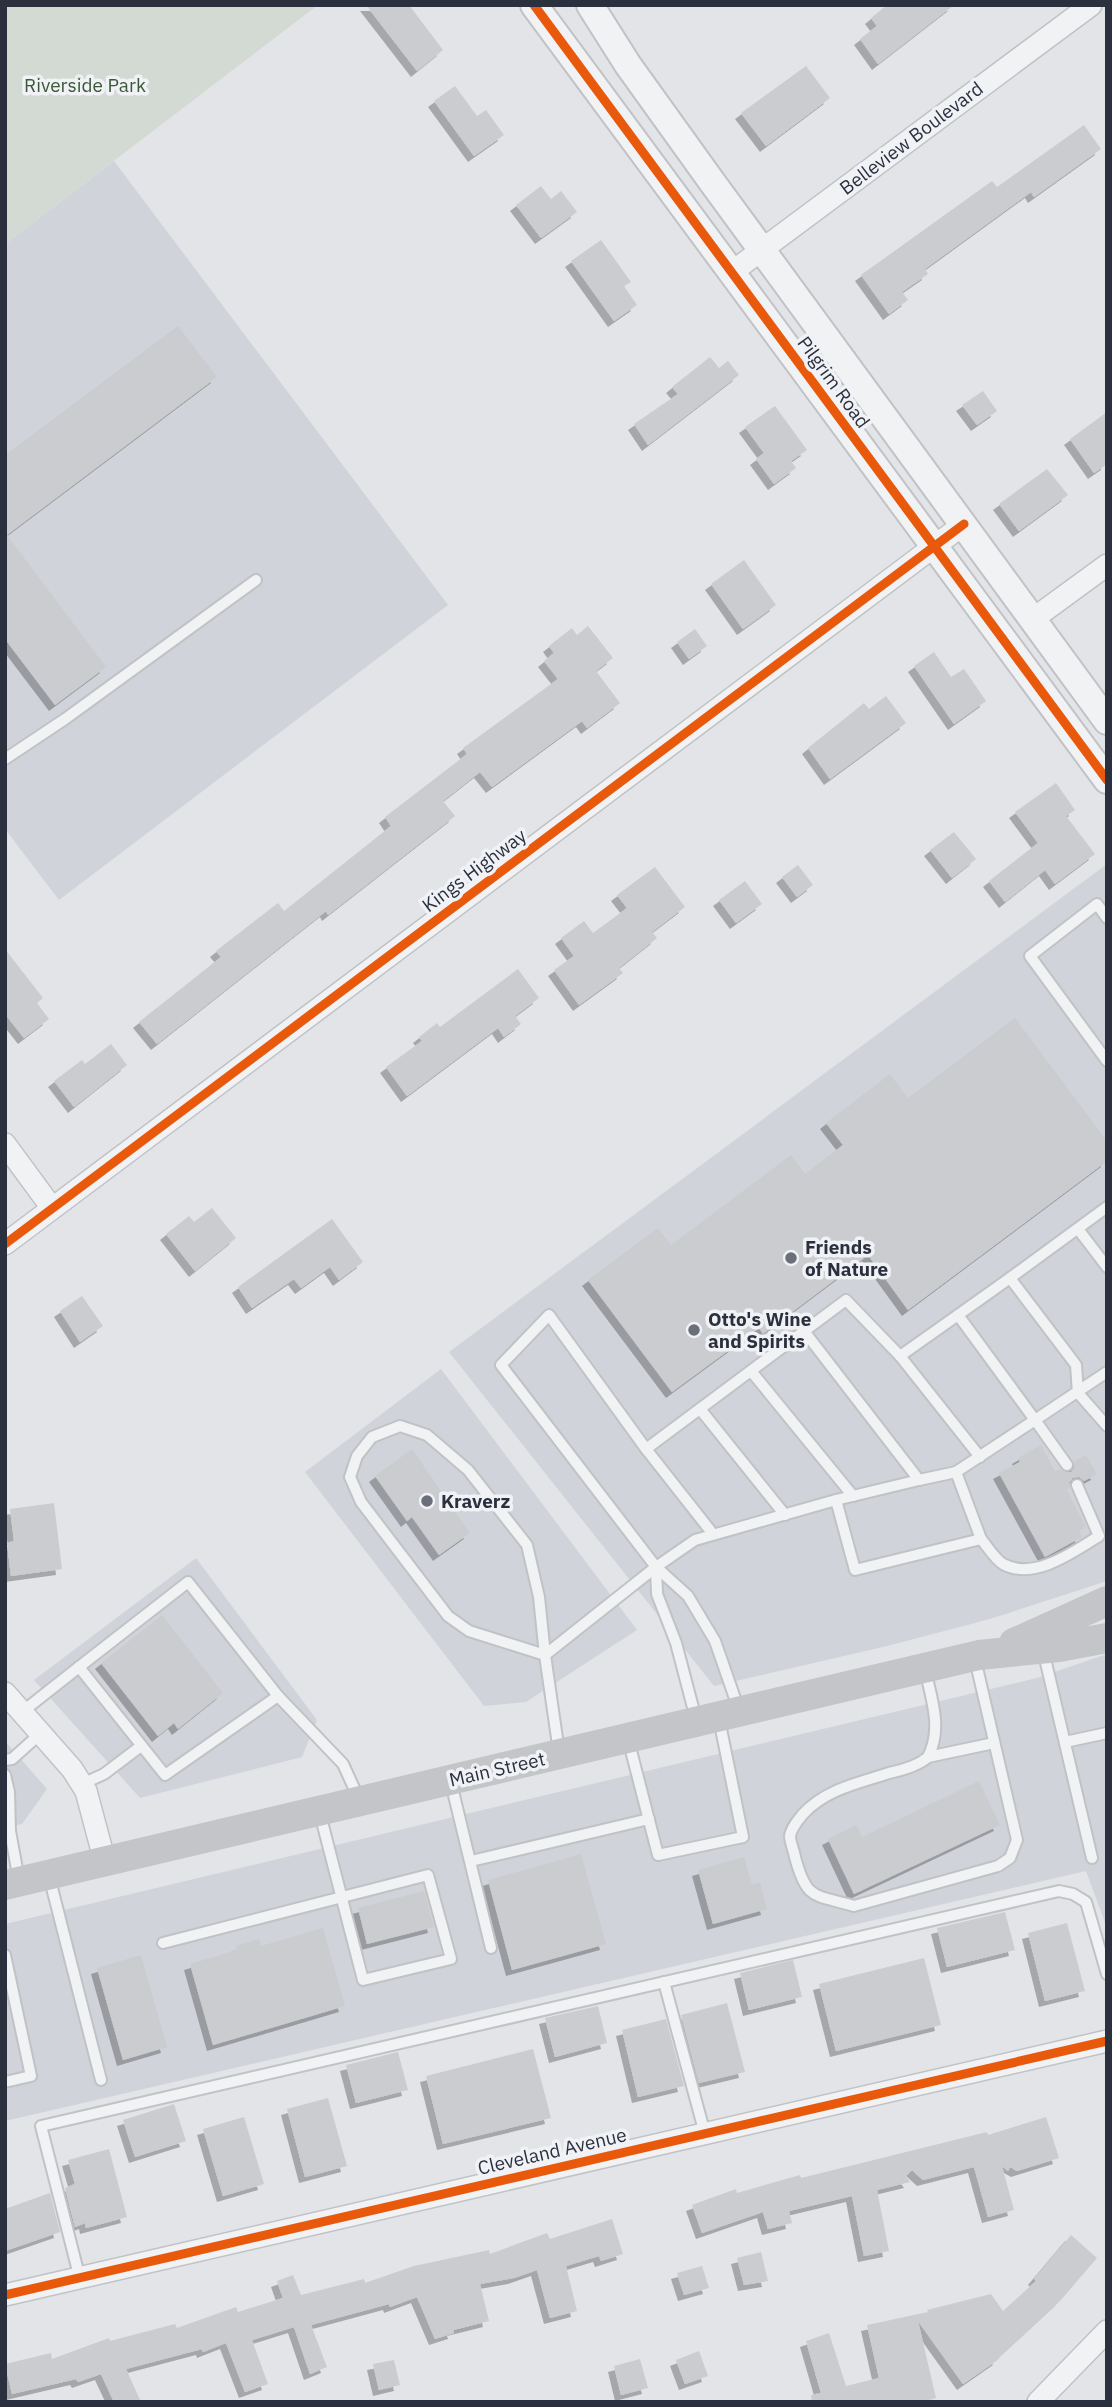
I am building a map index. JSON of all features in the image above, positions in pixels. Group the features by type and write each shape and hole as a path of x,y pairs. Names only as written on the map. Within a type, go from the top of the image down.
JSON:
{"main road":[{"name":"Main Street","path":"1042,1640 1107,1601"},
{"name":"Main Street","path":"13,1884 1042,1640 1107,1638"}],"street":[{"name":"Pilgrim Road","path":"534,5 1107,780"},
{"name":"Pilgrim Road","path":"590,5 628,65 1106,720"},
{"name":"Belleview Boulevard","path":"732,272 1091,5"},
{"name":"Kings Highway","path":"5,1244 964,524"},
{"path":"1033,619 1107,565"},
{"path":"1077,740 1106,720"},
{"path":"5,1144 52,1208"},
{"path":"5,1693 82,1784 105,1862"},
{"name":"Cleveland Avenue","path":"5,2295 1107,2041"},
{"path":"1038,2402 1107,2331"}],"lane":[{"path":"5,759 65,719 256,580"},
{"path":"1107,918 1097,904 1030,956 1107,1060"},
{"path":"900,1356 1107,1207"},
{"path":"1078,1230 1107,1267"},
{"path":"1010,1278 1076,1365 1078,1393 1103,1422 1107,1437"},
{"path":"646,1449 846,1300 900,1356 980,1457"},
{"path":"628,1738 658,1855 743,1837 718,1717 715,1641 688,1596 656,1567 501,1364 549,1315 646,1449 713,1534"},
{"path":"958,1315 1067,1465"},
{"path":"804,1331 919,1480"},
{"path":"751,1371 853,1496"},
{"path":"545,1655 695,1539 836,1500 956,1472 1107,1372"},
{"path":"700,1409 785,1515"},
{"path":"545,1655 469,1631 448,1616 361,1502 350,1477 356,1456 372,1437 400,1426 427,1435 468,1470 527,1545 539,1597 560,1754"},
{"path":"956,1472 981,1539 1002,1564 1030,1570 1066,1556 1099,1536 1077,1485"},
{"path":"836,1500 855,1570 981,1539"},
{"path":"656,1567 657,1594 676,1643 718,1717"},
{"path":"22,1712 188,1582 278,1696 343,1764 360,1801"},
{"path":"1042,1640 1092,1858"},
{"path":"981,1656 994,1744 1017,1840 1010,1858 998,1866 855,1906 820,1898 802,1881 790,1837 795,1823 820,1800 844,1787 908,1768 928,1756 994,1744"},
{"path":"79,1667 165,1775 278,1696"},
{"path":"925,1668 936,1723 928,1756"},
{"path":"5,1760 12,1759 41,1733"},
{"path":"1065,1742 1107,1733"},
{"path":"82,1784 103,1774 141,1746"},
{"path":"5,1775 13,1884"},
{"path":"450,1780 491,1948"},
{"path":"163,1943 340,1896 428,1875 451,1959 363,1980 340,1896 319,1811"},
{"path":"471,1861 649,1819"},
{"path":"49,1875 101,2080"},
{"path":"80,2279 41,2126 1059,1891 1073,1894 1086,1902 1107,1974"},
{"path":"5,1955 31,2076 5,2082"},
{"path":"664,1982 705,2134"}],"shaded area":[{"path":"114,161 448,605 59,900 5,829 5,244"},
{"path":"1107,864 1107,1581 990,1619 714,1686 449,1352"},
{"path":"441,1369 637,1630 526,1702 484,1706 305,1472"},
{"path":"196,1558 317,1720 302,1757 140,1798 34,1680"},
{"path":"1107,1654 1107,1928 1086,1871 5,2121 5,1924 1037,1678"},
{"path":"5,1741 47,1789 22,1824 5,1828"}],"green space":[{"name":"Riverside Park","path":"5,5 318,5 5,244"}],"building":[{"path":"366,5 409,5 443,50 417,71"},
{"path":"887,5 954,5 878,64 860,39 877,26 871,18"},
{"path":"806,66 830,98 766,146 741,113"},
{"path":"455,86 477,116 486,110 504,135 474,156 434,101"},
{"path":"1084,125 1101,149 1034,197 1031,192 925,269 928,274 902,292 908,300 889,314 861,275 992,181 997,187"},
{"path":"541,186 551,199 561,191 577,212 541,238 516,205"},
{"path":"601,240 631,282 624,286 637,305 614,321 571,261"},
{"path":"178,326 217,377 7,535 106,667 55,705 5,639 5,455"},
{"path":"710,357 719,368 728,361 739,375 648,445 634,424 678,394 672,387"},
{"path":"983,391 997,411 977,425 962,405"},
{"path":"775,406 807,450 791,461 796,468 774,484 756,459 764,453 745,427"},
{"path":"1107,412 1107,464 1094,473 1070,439"},
{"path":"1047,469 1068,495 1019,531 999,504"},
{"path":"744,560 776,605 743,629 711,584"},
{"path":"588,626 613,658 596,671 620,703 587,728 582,721 492,787 480,772 443,801 455,816 328,915 326,911 157,1044 139,1022 221,957 216,951 278,903 284,911 391,826 385,817 467,754 463,748 558,679 544,661 554,653 549,646 572,628 577,635"},
{"path":"695,629 707,646 689,659 677,642"},
{"path":"934,652 951,677 964,669 986,701 954,724 914,666"},
{"path":"886,696 906,723 830,779 808,748 864,703 869,709"},
{"path":"1056,783 1075,810 1066,816 1095,854 1055,884 1045,870 1005,902 989,881 1038,843 1015,812"},
{"path":"954,832 976,859 952,878 930,850"},
{"path":"798,865 813,885 797,897 782,877"},
{"path":"655,867 685,907 652,932 657,938 619,968 623,973 579,1005 554,970 574,956 561,938 584,921 593,933 627,908 617,895"},
{"path":"745,881 762,904 736,923 719,900"},
{"path":"5,949 43,998 37,1003 49,1019 24,1038 5,1014"},
{"path":"518,969 539,998 515,1016 521,1024 504,1037 498,1028 407,1096 386,1067 422,1041 419,1037 437,1023 440,1027"},
{"path":"1015,1018 1107,1141 1107,1161 908,1310 868,1255 763,1334 759,1328 672,1392 588,1280 658,1228 671,1245 791,1155 805,1174 843,1145 826,1123 890,1074 908,1098"},
{"path":"111,1044 127,1065 74,1107 54,1081 82,1060 85,1064"},
{"path":"212,1208 236,1238 195,1271 166,1234 189,1216 194,1222"},
{"path":"332,1219 363,1262 339,1280 330,1267 301,1288 294,1279 252,1308 238,1287"},
{"path":"82,1296 103,1326 80,1342 60,1311"},
{"path":"1041,1445 1055,1471 1060,1469 1071,1472 1074,1461 1086,1455 1097,1474 1084,1481 1079,1477 1073,1478 1067,1490 1086,1527 1079,1531 1082,1537 1045,1557 999,1473 1020,1462 1018,1458"},
{"path":"412,1449 470,1533 439,1555 412,1517 407,1521 375,1476"},
{"path":"54,1503 62,1569 11,1576 7,1543 14,1541 10,1509"},
{"path":"162,1615 223,1693 178,1729 174,1723 158,1736 101,1663"},
{"path":"979,1781 1000,1825 854,1894 828,1839 856,1825 862,1837"},
{"path":"581,1854 606,1944 512,1970 488,1880"},
{"path":"744,1857 752,1885 760,1882 767,1909 713,1924 698,1870"},
{"path":"424,1891 434,1927 367,1944 358,1908"},
{"path":"1005,1912 1015,1950 947,1967 937,1928"},
{"path":"1067,1923 1085,1991 1045,2001 1028,1933"},
{"path":"323,1928 345,2006 213,2045 190,1964 237,1950 236,1946 259,1939 261,1946"},
{"path":"141,1955 167,2047 123,2060 97,1968"},
{"path":"924,1958 941,2025 836,2051 819,1984"},
{"path":"793,1960 802,1997 749,2010 740,1973"},
{"path":"727,2003 745,2072 699,2083 681,2015"},
{"path":"598,2006 607,2043 555,2057 545,2018"},
{"path":"666,2019 684,2086 638,2097 622,2030"},
{"path":"533,2049 551,2118 443,2144 426,2076"},
{"path":"398,2052 408,2090 356,2103 346,2065"},
{"path":"328,2098 347,2166 305,2177 287,2109"},
{"path":"174,2104 186,2141 135,2157 123,2120"},
{"path":"244,2117 264,2184 223,2196 203,2129"},
{"path":"1046,2117 1059,2158 1017,2171 1010,2167 1008,2171 1002,2166 1014,2210 988,2217 974,2167 923,2180 912,2170 906,2176 910,2182 877,2190 889,2251 864,2256 852,2196 789,2211 792,2223 768,2229 763,2212 702,2233 692,2205 736,2189 737,2193 800,2175 801,2178 987,2132 988,2135"},
{"path":"109,2149 127,2217 86,2228 85,2223 75,2227 65,2188 75,2184 68,2160"},
{"path":"50,2193 60,2232 5,2251 5,2209"},
{"path":"612,2219 623,2254 601,2261 599,2256 566,2266 577,2311 550,2318 537,2270 514,2278 480,2284 489,2321 453,2330 454,2333 435,2339 417,2297 390,2307 389,2304 311,2325 327,2367 310,2374 294,2327 252,2340 268,2384 245,2392 226,2343 203,2352 202,2349 126,2369 141,2402 114,2402 101,2374 78,2382 76,2379 12,2394 5,2364 51,2353 52,2359 109,2338 110,2341 175,2324 177,2328 236,2307 238,2312 283,2298 277,2281 293,2275 301,2295 364,2279 365,2283 414,2266 489,2250 490,2254 547,2233 550,2239"},
{"path":"1071,2235 1097,2258 1060,2301 999,2359 963,2384 918,2321 936,2398 922,2402 812,2402 811,2395 821,2393 806,2341 829,2333 846,2386 879,2378 867,2325 928,2312 927,2310 991,2294 1003,2311 1036,2281 1034,2279"},
{"path":"761,2252 768,2281 744,2285 737,2258"},
{"path":"702,2266 709,2288 684,2295 677,2273"},
{"path":"699,2351 708,2376 685,2384 676,2360"},
{"path":"640,2359 648,2388 621,2395 614,2366"},
{"path":"394,2360 400,2385 379,2390 373,2364"}],"cycle path":[{"path":"534,5 1107,780"},
{"path":"5,1244 964,524"},
{"path":"5,2295 1107,2041"}],"place":[{"name":"Friends of Nature","path":"791,1258"},
{"name":"Otto's Wine and Spirits","path":"694,1330"},
{"name":"Kraverz","path":"427,1501"}]}
